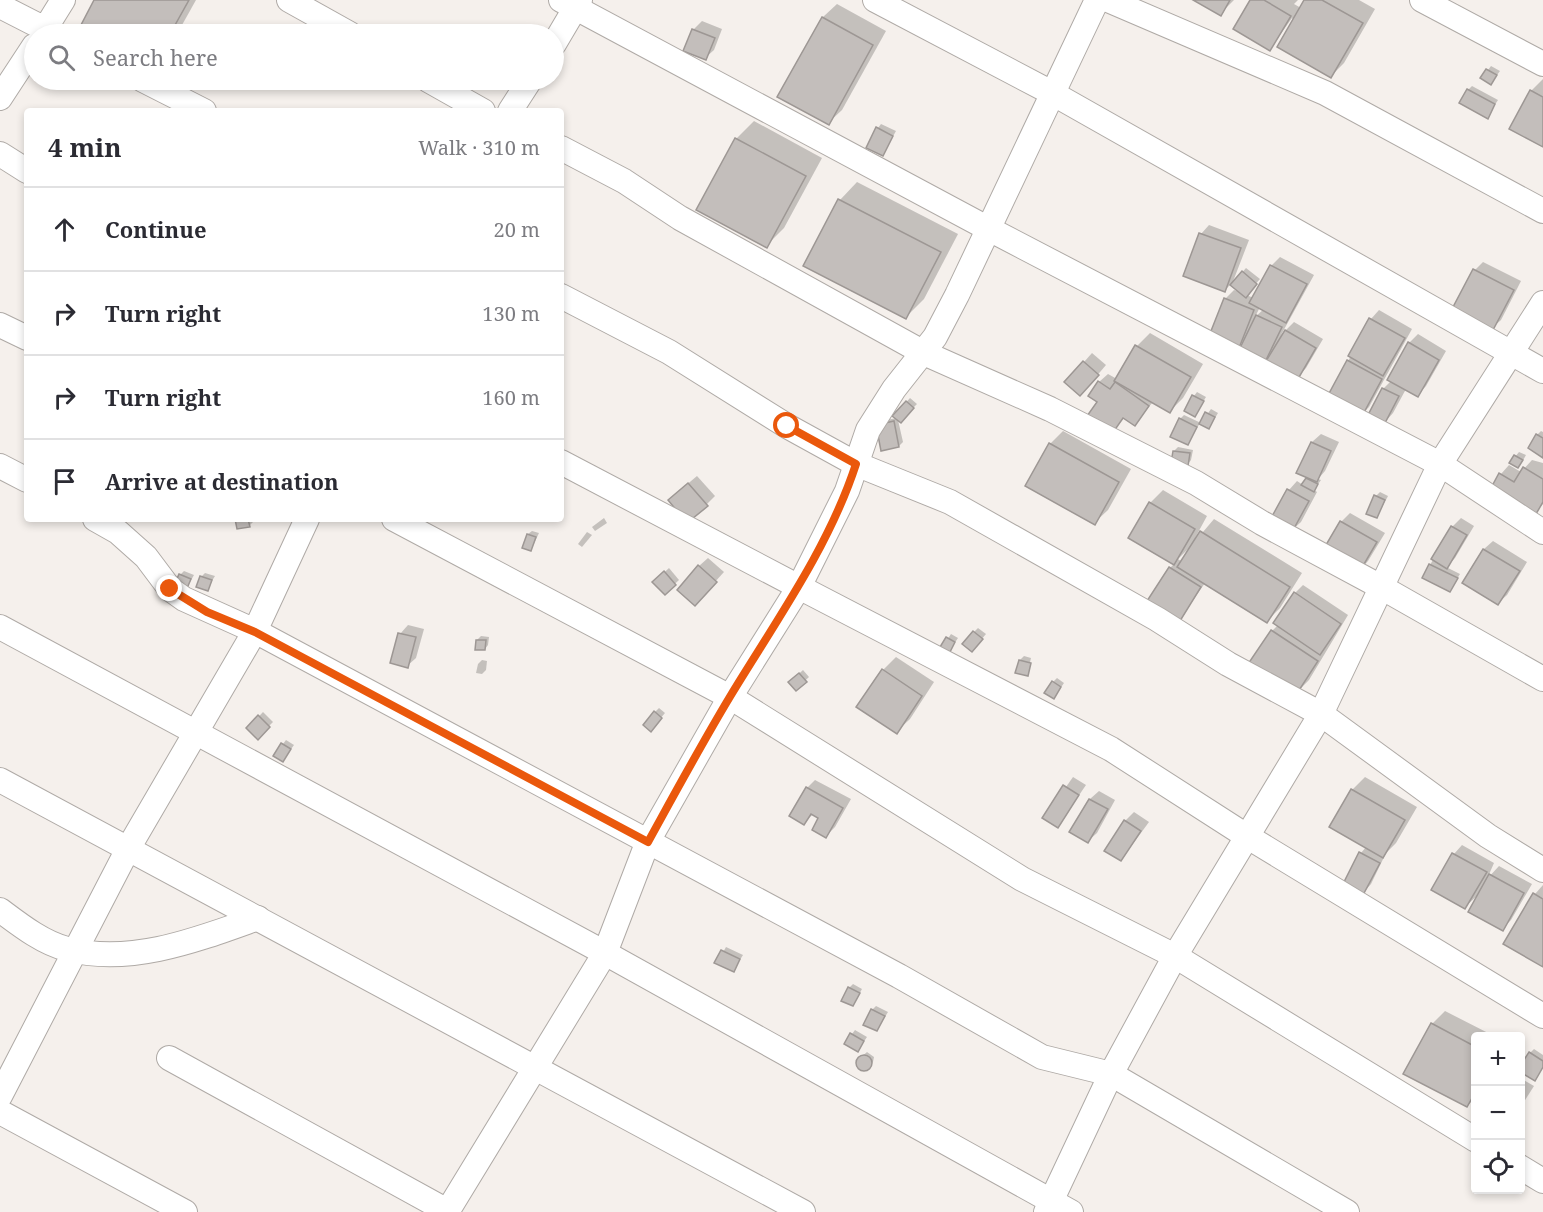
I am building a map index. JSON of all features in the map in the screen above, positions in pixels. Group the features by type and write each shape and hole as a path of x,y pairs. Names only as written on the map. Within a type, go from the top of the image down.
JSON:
{"street":[{"path":"51,24 63,0"},
{"path":"289,0 332,24"},
{"path":"875,0 1052,93 1543,371"},
{"path":"169,1058 448,1212 605,953 648,842 730,697 799,587 843,500 868,430 894,389 924,353 957,295 1097,0"},
{"path":"1108,0 1325,93 1543,211"},
{"path":"1422,0 1543,64"},
{"path":"563,24 573,3 987,228 1440,464 1543,532"},
{"path":"0,6 27,24"},
{"path":"0,98 24,65"},
{"path":"163,90 198,108"},
{"path":"446,90 478,108"},
{"path":"512,108 524,90"},
{"path":"564,150 624,181 680,218 924,353 1050,409 1196,483 1262,523 1381,587 1543,680"},
{"path":"0,154 24,169"},
{"path":"564,298 669,352 787,426 856,464 950,502 1157,619 1228,664 1321,714 1488,836 1543,870"},
{"path":"0,627 605,953 1056,1208 1112,1074 1175,956 1321,714 1440,464 1543,303"},
{"path":"0,325 24,337"},
{"path":"564,464 1112,749 1248,837 1543,1016"},
{"path":"0,466 24,478"},
{"path":"101,522 125,538 146,556 170,589 184,599 255,632 648,842 1042,1057 1112,1074 1347,1212"},
{"path":"0,1096 129,847 255,632 306,522"},
{"path":"400,522 730,697 1022,879 1175,956 1471,1137"},
{"path":"0,780 129,847 803,1212"},
{"path":"0,910 30,931 66,949 124,954 168,948 258,918"},
{"path":"0,1112 185,1212"},
{"path":"1525,1170 1543,1181"}],"building":[{"path":"94,0 189,0 176,24 82,24"},
{"path":"1193,0 1230,0 1221,16"},
{"path":"1250,0 1264,0 1291,16 1270,51 1233,29"},
{"path":"1304,0 1322,0 1363,23 1331,78 1277,47"},
{"path":"822,17 873,45 829,125 777,97"},
{"path":"692,29 715,38 706,60 683,51"},
{"path":"1486,69 1497,75 1491,85 1480,78"},
{"path":"1467,89 1495,104 1488,119 1459,103"},
{"path":"1530,90 1543,97 1543,147 1509,129"},
{"path":"876,127 893,136 883,156 866,148"},
{"path":"735,138 806,176 767,248 696,210"},
{"path":"838,199 941,252 906,319 803,266"},
{"path":"1199,233 1241,248 1225,292 1183,276"},
{"path":"1270,265 1307,284 1286,323 1249,303"},
{"path":"1473,269 1514,290 1493,330 1452,309"},
{"path":"1242,271 1257,284 1246,298 1230,285"},
{"path":"1224,298 1254,310 1239,348 1209,336"},
{"path":"1256,315 1282,327 1266,360 1240,348"},
{"path":"1369,318 1405,338 1383,376 1348,356"},
{"path":"1285,330 1316,348 1298,379 1266,361"},
{"path":"1408,342 1439,360 1418,397 1387,380"},
{"path":"1135,345 1191,377 1170,413 1114,381"},
{"path":"1347,360 1382,379 1361,418 1326,399"},
{"path":"1083,361 1099,375 1080,396 1064,382"},
{"path":"1098,381 1110,389 1115,382 1149,406 1135,426 1123,418 1112,434 1087,416 1097,402 1088,396"},
{"path":"1382,388 1399,396 1385,423 1368,415"},
{"path":"1192,395 1204,401 1195,417 1184,411"},
{"path":"906,401 914,408 901,423 892,416"},
{"path":"1205,412 1215,417 1209,429 1199,424"},
{"path":"1179,418 1197,427 1188,445 1170,437"},
{"path":"894,421 899,447 881,451 876,425"},
{"path":"1536,434 1543,438 1543,458 1528,448"},
{"path":"1311,442 1331,451 1317,482 1296,473"},
{"path":"1049,443 1119,482 1095,525 1025,486"},
{"path":"1173,451 1190,453 1188,466 1171,463"},
{"path":"1514,455 1523,460 1518,468 1509,463"},
{"path":"1523,467 1543,479 1543,502 1536,514 1491,488 1499,473 1514,482"},
{"path":"1306,478 1318,484 1314,492 1301,485"},
{"path":"688,483 708,506 687,523 668,500"},
{"path":"1287,489 1309,501 1292,532 1270,520"},
{"path":"1374,495 1385,500 1377,518 1366,514"},
{"path":"1149,502 1195,529 1174,565 1128,538"},
{"path":"1340,521 1377,542 1360,571 1323,550"},
{"path":"236,522 249,522 250,527 237,529"},
{"path":"1451,526 1467,535 1447,569 1431,559"},
{"path":"1200,531 1290,587 1267,623 1177,567"},
{"path":"527,534 536,537 531,551 522,548"},
{"path":"1483,549 1520,571 1498,605 1462,583"},
{"path":"1429,564 1458,578 1450,592 1422,578"},
{"path":"698,565 717,582 695,606 677,590"},
{"path":"1169,567 1201,587 1180,621 1147,601"},
{"path":"664,571 676,585 665,595 652,582"},
{"path":"179,574 191,579 185,593 173,588"},
{"path":"200,576 212,580 208,591 196,587"},
{"path":"1294,592 1341,624 1320,655 1273,623"},
{"path":"1271,630 1318,661 1296,695 1248,664"},
{"path":"973,631 983,639 972,652 962,644"},
{"path":"398,633 416,637 408,668 390,663"},
{"path":"946,637 955,642 947,658 937,652"},
{"path":"476,640 486,640 485,650 475,650"},
{"path":"1019,660 1031,663 1028,676 1015,673"},
{"path":"882,669 922,696 897,734 856,707"},
{"path":"799,673 807,682 796,691 788,682"},
{"path":"1052,681 1061,687 1054,699 1044,693"},
{"path":"654,711 662,718 651,732 643,725"},
{"path":"258,715 270,727 258,740 246,728"},
{"path":"281,743 291,749 283,762 273,756"},
{"path":"1063,785 1079,795 1058,828 1042,818"},
{"path":"806,787 843,808 826,838 812,830 818,818 811,814 804,825 789,816"},
{"path":"1351,789 1405,820 1383,858 1329,827"},
{"path":"1089,799 1108,809 1088,843 1069,832"},
{"path":"1124,820 1141,831 1121,861 1104,851"},
{"path":"1359,852 1380,863 1363,895 1343,884"},
{"path":"1452,853 1487,872 1465,909 1431,890"},
{"path":"1489,874 1524,893 1503,931 1468,912"},
{"path":"1533,893 1543,899 1543,967 1503,944"},
{"path":"721,950 740,959 734,972 714,963"},
{"path":"848,987 860,993 853,1006 841,1001"},
{"path":"871,1009 885,1016 877,1031 863,1025"},
{"path":"1431,1023 1471,1044 1471,1100 1467,1107 1403,1074"},
{"path":"850,1033 864,1041 858,1052 844,1044"},
{"path":"1529,1052 1543,1061 1543,1067 1535,1081 1525,1075 1525,1058"},
{"path":"864,1055 872,1063 864,1071 856,1063"}],"route":[{"path":"170,589 207,612 255,632 648,842 730,697 799,587 847,491 856,464 787,426"}]}
